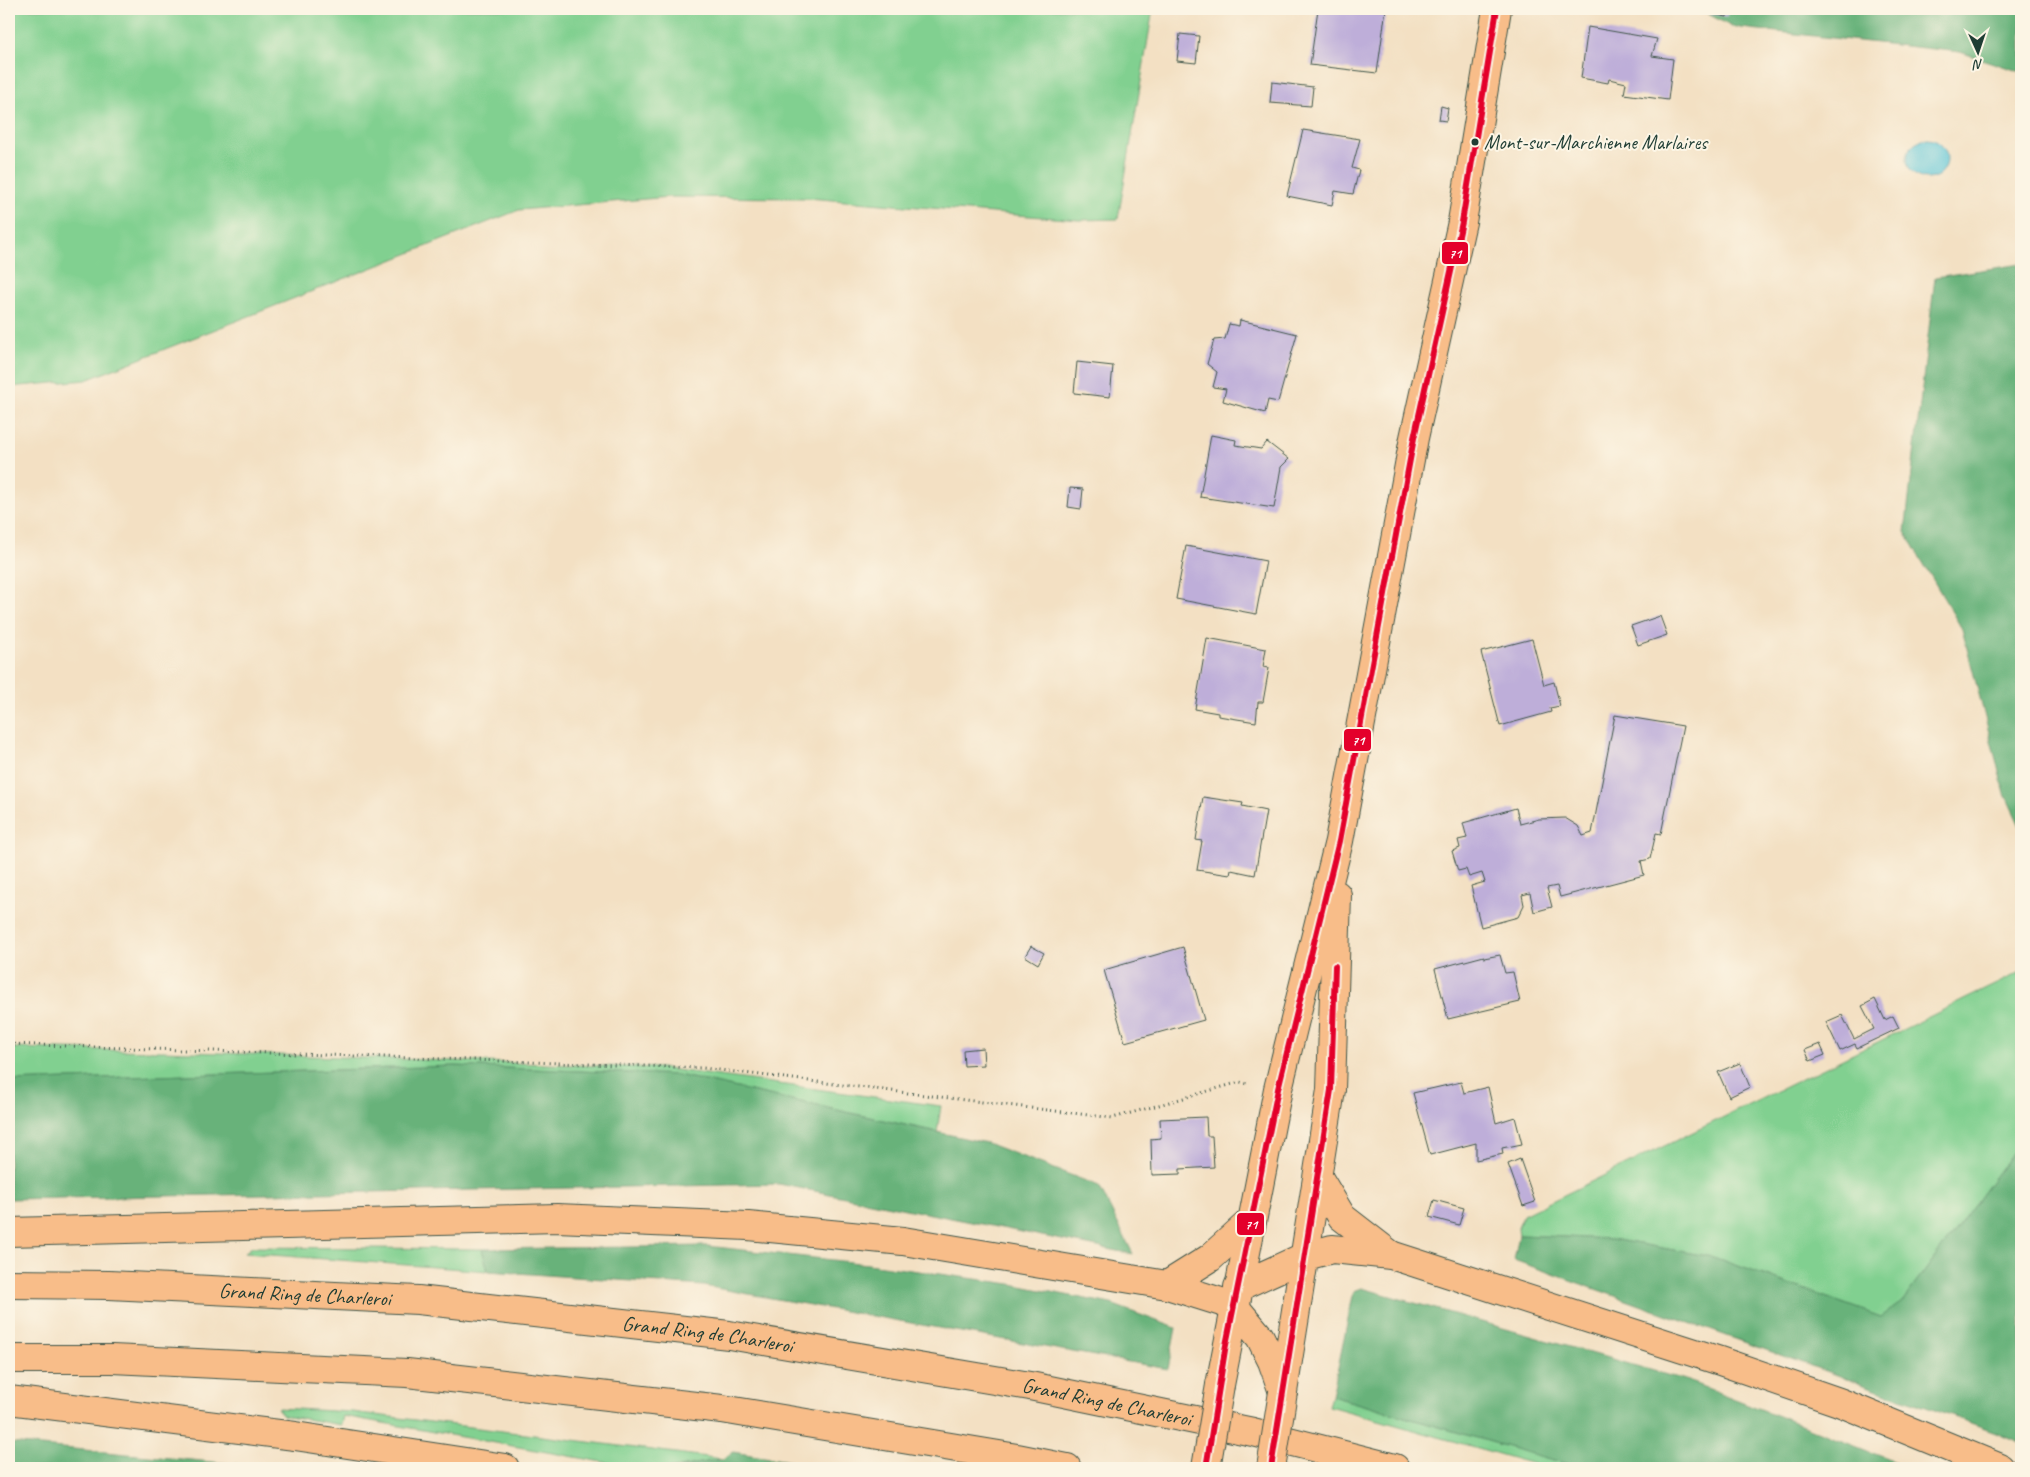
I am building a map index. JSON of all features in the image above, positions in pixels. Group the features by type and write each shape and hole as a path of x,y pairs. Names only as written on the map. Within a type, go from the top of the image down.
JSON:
{"main road":[{"path":"1206,1468 1225,1350 1278,1089 1339,841 1414,438 1462,222 1497,9"},
{"path":"1271,1468 1283,1392 1280,1362 1306,1256 1331,1090 1339,841"},
{"path":"1318,1177 1342,1217 1391,1255"},
{"path":"9,1232 557,1218 710,1224 903,1241 1236,1297 1306,1256 1332,1249 1391,1255 1839,1402 2000,1468"},
{"path":"1167,1285 1210,1258 1252,1220"},
{"name":"Grand Ring de Charleroi","path":"9,1284 109,1286 418,1300 729,1335 1030,1386 1253,1432 1395,1468"},
{"path":"1236,1297 1260,1337 1280,1362"},
{"path":"9,1359 112,1359 417,1374 722,1409 1067,1468"},
{"path":"9,1400 294,1436 505,1468"}],"path":[{"path":"9,1044 703,1068 1113,1118 1240,1082"}],"green space":[{"path":"9,9 1153,9 1118,219 1079,220 808,198 669,197 519,210 86,380 9,387"},
{"path":"1699,9 2021,9 2021,72 1960,52 1732,27"},
{"path":"2021,264 2021,828 2005,794 1962,629 1905,532 1935,277"},
{"path":"2021,972 2021,1141 1902,1302 1881,1317 1713,1257 1611,1239 1519,1235 1518,1228 1523,1215"},
{"path":"9,1048 162,1051 661,1068 941,1106 937,1132 678,1075 455,1066 9,1081"},
{"path":"455,1066 678,1075 987,1143 1099,1186 1133,1254 779,1184 9,1199 9,1081"},
{"path":"2021,1141 2021,1443 1996,1432 1514,1260 1519,1235 1611,1239 1713,1257 1881,1317 1902,1302"},
{"path":"707,1246 868,1264 1011,1284 1111,1304 1176,1328 1168,1369 704,1286 488,1271 482,1249"},
{"path":"252,1247 482,1249 488,1271 244,1253"},
{"path":"1362,1288 1689,1381 1911,1468 1581,1468 1332,1396 1354,1291"},
{"path":"1332,1396 1581,1468 1548,1468 1329,1406"},
{"path":"277,1408 352,1412 723,1459 674,1468 637,1468 343,1416 341,1425 283,1415"},
{"path":"9,1443 277,1468 9,1468"},
{"path":"733,1452 832,1468 674,1468 723,1459"}],"water":[{"path":"1931,139 1938,142 1944,148 1947,159 1946,167 1938,176 1931,179 1923,179 1916,176 1908,167 1907,155 1910,148 1919,140"}],"building":[{"path":"1318,9 1386,9 1377,73 1310,65"},
{"path":"1696,9 1728,9 1727,17 1696,11"},
{"path":"1588,27 1657,39 1652,56 1673,59 1668,100 1624,94 1626,83 1609,79 1608,83 1581,78"},
{"path":"1180,34 1199,36 1196,63 1177,61"},
{"path":"1272,82 1313,87 1311,106 1270,103"},
{"path":"1441,106 1448,108 1446,121 1439,120"},
{"path":"1303,130 1360,139 1352,168 1359,170 1353,194 1335,191 1332,205 1287,196"},
{"path":"1240,320 1297,334 1278,402 1268,400 1265,413 1223,401 1226,389 1213,387 1217,372 1207,364 1214,340 1225,339 1229,324 1239,326"},
{"path":"1077,362 1113,366 1110,397 1074,393"},
{"path":"1211,435 1236,440 1235,445 1261,449 1267,442 1289,459 1281,467 1274,508 1200,497"},
{"path":"1070,488 1083,489 1081,509 1068,507"},
{"path":"1186,546 1266,561 1256,614 1176,599"},
{"path":"1660,616 1667,635 1638,645 1631,626"},
{"path":"1207,638 1266,649 1263,667 1269,668 1263,702 1258,702 1256,722 1218,716 1218,713 1195,709"},
{"path":"1532,639 1544,685 1554,682 1560,706 1550,708 1551,712 1500,726 1481,652"},
{"path":"1615,715 1683,726 1661,834 1656,833 1650,859 1641,861 1644,875 1560,897 1557,886 1547,888 1552,907 1534,912 1530,893 1522,895 1524,905 1518,917 1481,927 1471,886 1485,882 1482,873 1469,877 1466,869 1458,871 1452,851 1460,848 1458,840 1467,838 1463,823 1516,808 1520,824 1539,819 1565,818 1578,826 1583,836 1592,833"},
{"path":"1203,797 1243,803 1242,806 1266,811 1255,875 1231,870 1230,875 1197,870 1202,841 1196,840"},
{"path":"1031,946 1044,953 1038,964 1025,956"},
{"path":"1183,947 1204,1020 1125,1042 1104,970"},
{"path":"1500,955 1505,973 1513,972 1520,1002 1448,1019 1435,969 1484,956 1484,958"},
{"path":"1875,999 1885,1020 1893,1016 1899,1028 1857,1048 1855,1044 1840,1051 1826,1022 1842,1015 1854,1039 1874,1029 1862,1006"},
{"path":"1820,1044 1825,1055 1810,1061 1805,1050"},
{"path":"983,1048 984,1065 964,1066 963,1050"},
{"path":"1740,1063 1750,1087 1729,1097 1718,1072"},
{"path":"1461,1082 1464,1093 1488,1087 1496,1123 1515,1117 1522,1144 1502,1148 1503,1154 1476,1160 1476,1143 1430,1155 1413,1093"},
{"path":"1206,1117 1207,1136 1212,1136 1214,1167 1180,1169 1180,1174 1152,1175 1151,1139 1161,1138 1160,1119"},
{"path":"1520,1159 1535,1202 1523,1206 1508,1164"},
{"path":"1434,1200 1464,1208 1459,1225 1429,1217"}],"transit line":[{"name":"71","path":"1206,1468 1225,1350 1278,1089 1339,841 1414,438 1462,222 1497,9"},
{"name":"71","path":"1271,1468 1331,1090 1335,966"}],"place":[{"name":"Mont-sur-Marchienne Marlaires","path":"1475,142"}]}
